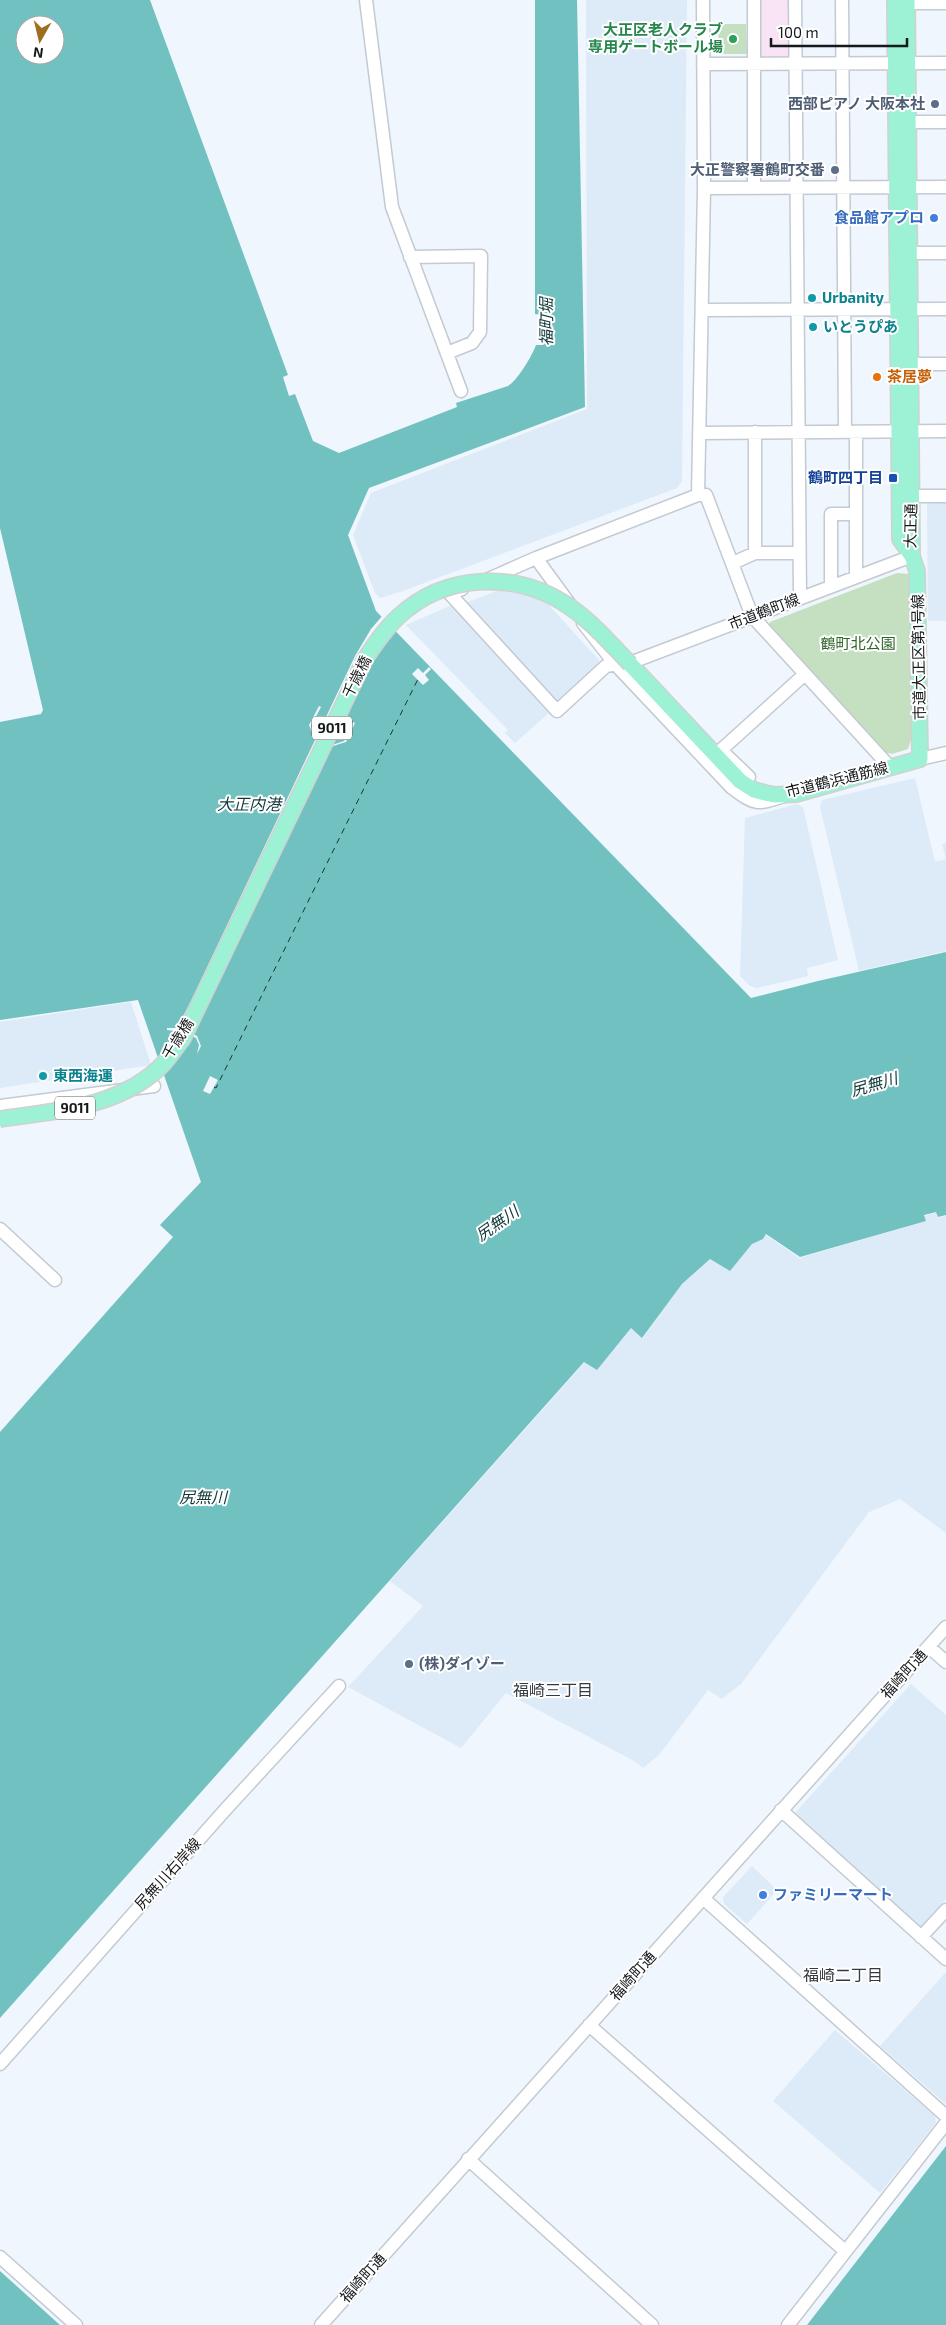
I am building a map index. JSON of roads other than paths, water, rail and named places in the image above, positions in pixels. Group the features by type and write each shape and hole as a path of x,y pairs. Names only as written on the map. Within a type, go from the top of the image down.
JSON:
{"main road":[{"name":"大正通","path":"901,2 905,431 911,496 912,556"},
{"name":"大正通","path":"901,63 908,122 903,188 911,253 904,310 910,364 900,538 912,556"},
{"name":"市道大正区第1号線","path":"912,556 917,571 920,759"},
{"name":"千歳橋","path":"0,1119 62,1110 93,1102 145,1080 164,1063 183,1038 365,659 381,636 398,617 431,594 477,581 514,583 544,592 569,606 602,634 728,770 752,783"},
{"name":"市道鶴浜通筋線","path":"752,783 775,795 785,795 920,759"}],"street":[{"path":"366,0 392,207 461,391"},
{"path":"698,495 704,188 702,0"},
{"path":"754,0 754,188"},
{"path":"795,0 800,598"},
{"path":"842,0 844,309 856,514 856,576"},
{"path":"901,2 946,3"},
{"path":"703,64 946,63"},
{"path":"908,122 946,122"},
{"path":"704,188 946,187"},
{"path":"911,253 946,253"},
{"path":"410,257 481,256 480,332 472,343 447,353"},
{"path":"702,310 946,309"},
{"path":"910,364 946,364"},
{"path":"699,433 946,431"},
{"path":"755,432 755,553"},
{"path":"615,664 606,666 556,712 450,594 536,558 698,495 706,495 752,616 890,767"},
{"path":"911,496 946,496"},
{"path":"831,585 831,514 856,514"},
{"path":"733,563 755,553 799,553"},
{"name":"市道鶴町線","path":"615,664 635,661 831,585 912,556"},
{"path":"536,558 615,664 732,788 751,801 761,804 785,795"},
{"path":"635,661 752,783"},
{"path":"721,750 805,674"},
{"path":"920,759 946,753"},
{"path":"0,1106 154,1086"},
{"path":"0,1229 55,1280"},
{"name":"福崎町通","path":"320,2325 946,1627"},
{"path":"929,1647 946,1662"},
{"name":"尻無川右岸線","path":"0,2064 339,1686"},
{"path":"781,1810 946,1959"},
{"path":"703,1898 946,2116"},
{"path":"921,1937 946,1910"},
{"path":"589,2025 845,2251"},
{"path":"788,2325 946,2123"},
{"path":"468,2160 652,2325"},
{"path":"0,2257 76,2325"}],"water":[{"path":"0,0 150,0 288,375 283,377 289,396 295,394 313,441 339,453 457,407 456,403 508,386 524,368 536,345 543,345 541,315 535,314 535,0 577,0 585,407 369,488 348,535 376,611 751,998 946,952 946,1215 938,1217 936,1212 924,1215 926,1221 800,1257 766,1234 763,1239 752,1244 730,1271 710,1259 682,1284 642,1338 631,1328 597,1370 584,1362 0,2018 0,1432 173,1237 160,1225 201,1182 138,1000 0,1020 0,722 41,714 43,710 0,528"},
{"path":"946,2146 946,2325 807,2325"},
{"path":"0,2271 60,2325 0,2325"}],"place":[{"name":"大正区老人クラブ 専用ゲートボール場","path":"733,39"},
{"name":"西部ピアノ 大阪本社","path":"935,104"},
{"name":"大正警察署鶴町交番","path":"835,170"},
{"name":"食品館アプロ","path":"934,218"},
{"name":"Urbanity","path":"812,298"},
{"name":"いとうぴあ","path":"813,327"},
{"name":"茶居夢","path":"877,377"},
{"name":"鶴町四丁目","path":"893,478"},
{"name":"東西海運","path":"43,1076"},
{"name":"(株)ダイゾー","path":"409,1664"},
{"name":"ファミリーマート","path":"763,1895"}],"district":[{"name":"福崎三丁目","path":"553,1690"},
{"name":"福崎二丁目","path":"843,1975"}],"water label":[{"name":"福町堀","path":"546,322"},
{"name":"大正内港","path":"249,804"},
{"name":"尻無川","path":"874,1084"},
{"name":"尻無川","path":"497,1223"},
{"name":"尻無川","path":"203,1497"}],"park label":[{"name":"鶴町北公園","path":"858,644"}]}
